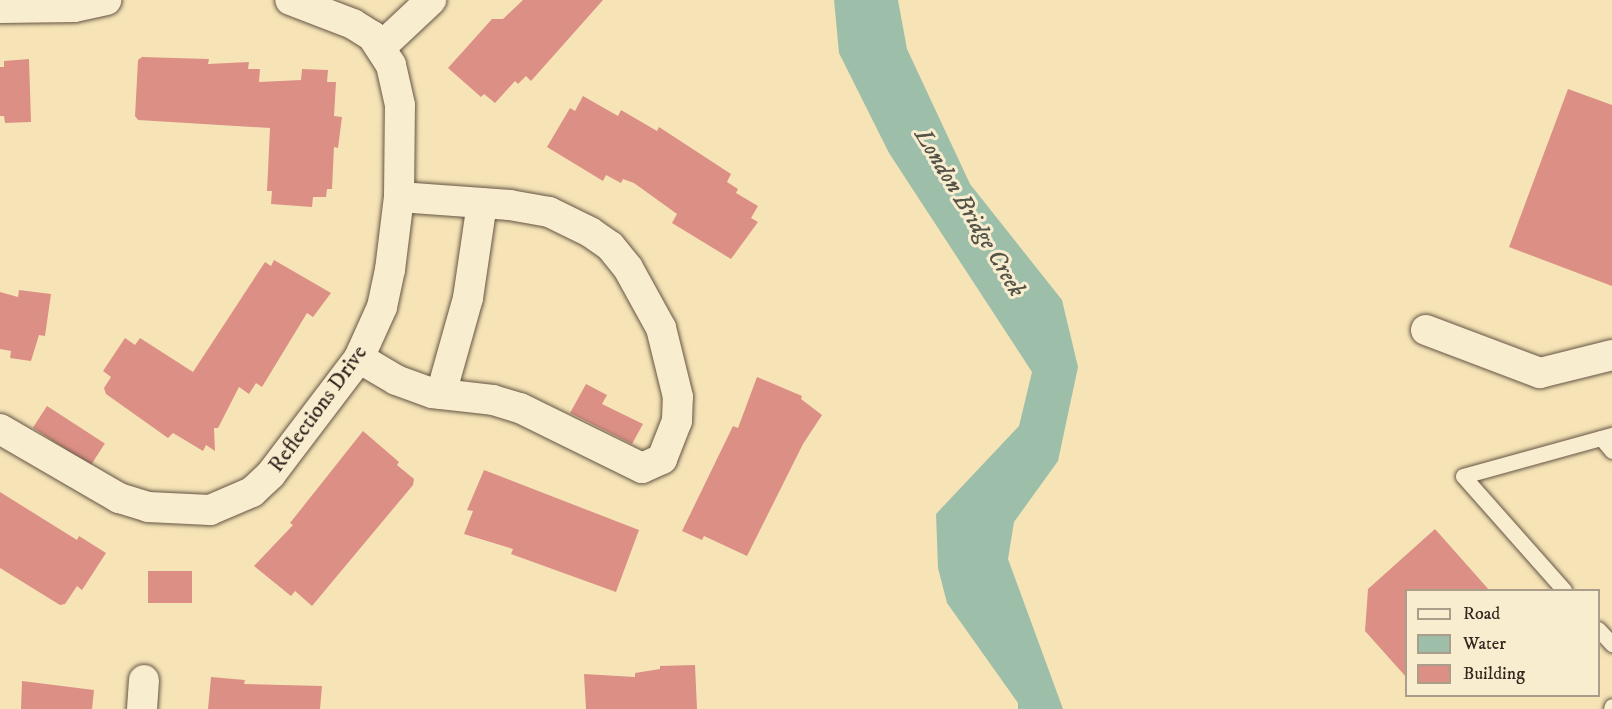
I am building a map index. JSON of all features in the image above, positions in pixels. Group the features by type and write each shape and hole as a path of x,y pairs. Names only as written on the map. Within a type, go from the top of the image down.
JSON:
{"street":[{"path":"0,8 74,7 106,0"},
{"name":"Reflections Drive","path":"0,429 119,498 148,507 210,510 252,492 271,474 359,358 382,307 399,197 400,105 392,65 381,47 353,24 290,0"},
{"path":"381,47 431,0"},
{"path":"359,358 396,380 441,394 493,400 520,408 642,468 662,459 677,421 676,386 661,328 628,268 610,246 590,232 549,212 482,203 399,197"},
{"path":"441,394 468,298 482,203"},
{"path":"1426,330 1540,373 1612,355"}],"lane":[{"path":"1562,589 1462,476 1606,437 1612,451"},
{"path":"1600,630 1612,644"}],"water":[{"name":"London Bridge Creek","path":"834,0 898,0 907,49 970,184 1062,300 1078,367 1058,461 1014,522 1008,559 1063,709 1018,709 1018,703 947,603 938,568 936,514 1019,426 1032,372 889,153 839,53"}],"building":[{"path":"523,0 603,0 531,81 526,76 518,84 515,81 495,103 484,94 481,97 448,68 492,19 503,19"},
{"path":"142,57 209,59 208,64 249,62 248,69 260,69 259,82 301,80 302,69 328,70 327,82 336,82 334,116 342,117 338,148 334,147 332,189 327,189 326,197 313,197 312,207 271,204 272,191 267,191 270,128 138,120 135,116 138,60"},
{"path":"29,59 31,122 5,123 4,116 0,116 0,67 4,67 4,61"},
{"path":"1568,89 1612,105 1612,286 1509,247"},
{"path":"583,96 618,116 621,110 657,131 659,127 731,174 727,182 738,189 736,193 758,206 751,218 758,222 731,259 672,223 677,214 634,183 623,179 621,183 606,175 603,181 547,147 570,108 575,111"},
{"path":"274,260 331,293 313,317 307,313 262,387 256,383 249,394 239,387 218,428 214,428 215,451 206,445 203,451 173,433 168,438 106,394 104,388 111,377 103,371 125,338 135,345 140,338 193,372 265,262 271,266"},
{"path":"19,290 51,294 45,336 39,335 31,361 10,358 11,351 0,349 0,292 18,297"},
{"path":"757,377 802,396 801,399 822,415 803,444 747,556 704,536 702,540 682,531 733,426 738,428"},
{"path":"586,384 607,395 602,404 643,424 632,444 570,413"},
{"path":"47,406 105,444 91,465 33,428"},
{"path":"363,431 399,462 397,465 414,479 413,485 312,606 295,591 291,596 254,566 293,525 290,523"},
{"path":"484,470 639,530 616,592 511,554 513,549 464,534 473,511 467,510"},
{"path":"0,492 77,540 79,536 106,553 82,590 77,586 65,604 60,605 0,568"},
{"path":"1435,529 1488,589 1405,589 1405,676 1365,631 1368,589"},
{"path":"148,571 192,571 192,603 148,603"},
{"path":"695,665 697,709 586,709 584,674 635,677 635,673 660,669 660,666"},
{"path":"211,677 245,680 244,684 322,686 320,709 208,709"},
{"path":"22,681 94,690 92,709 21,709"}]}
